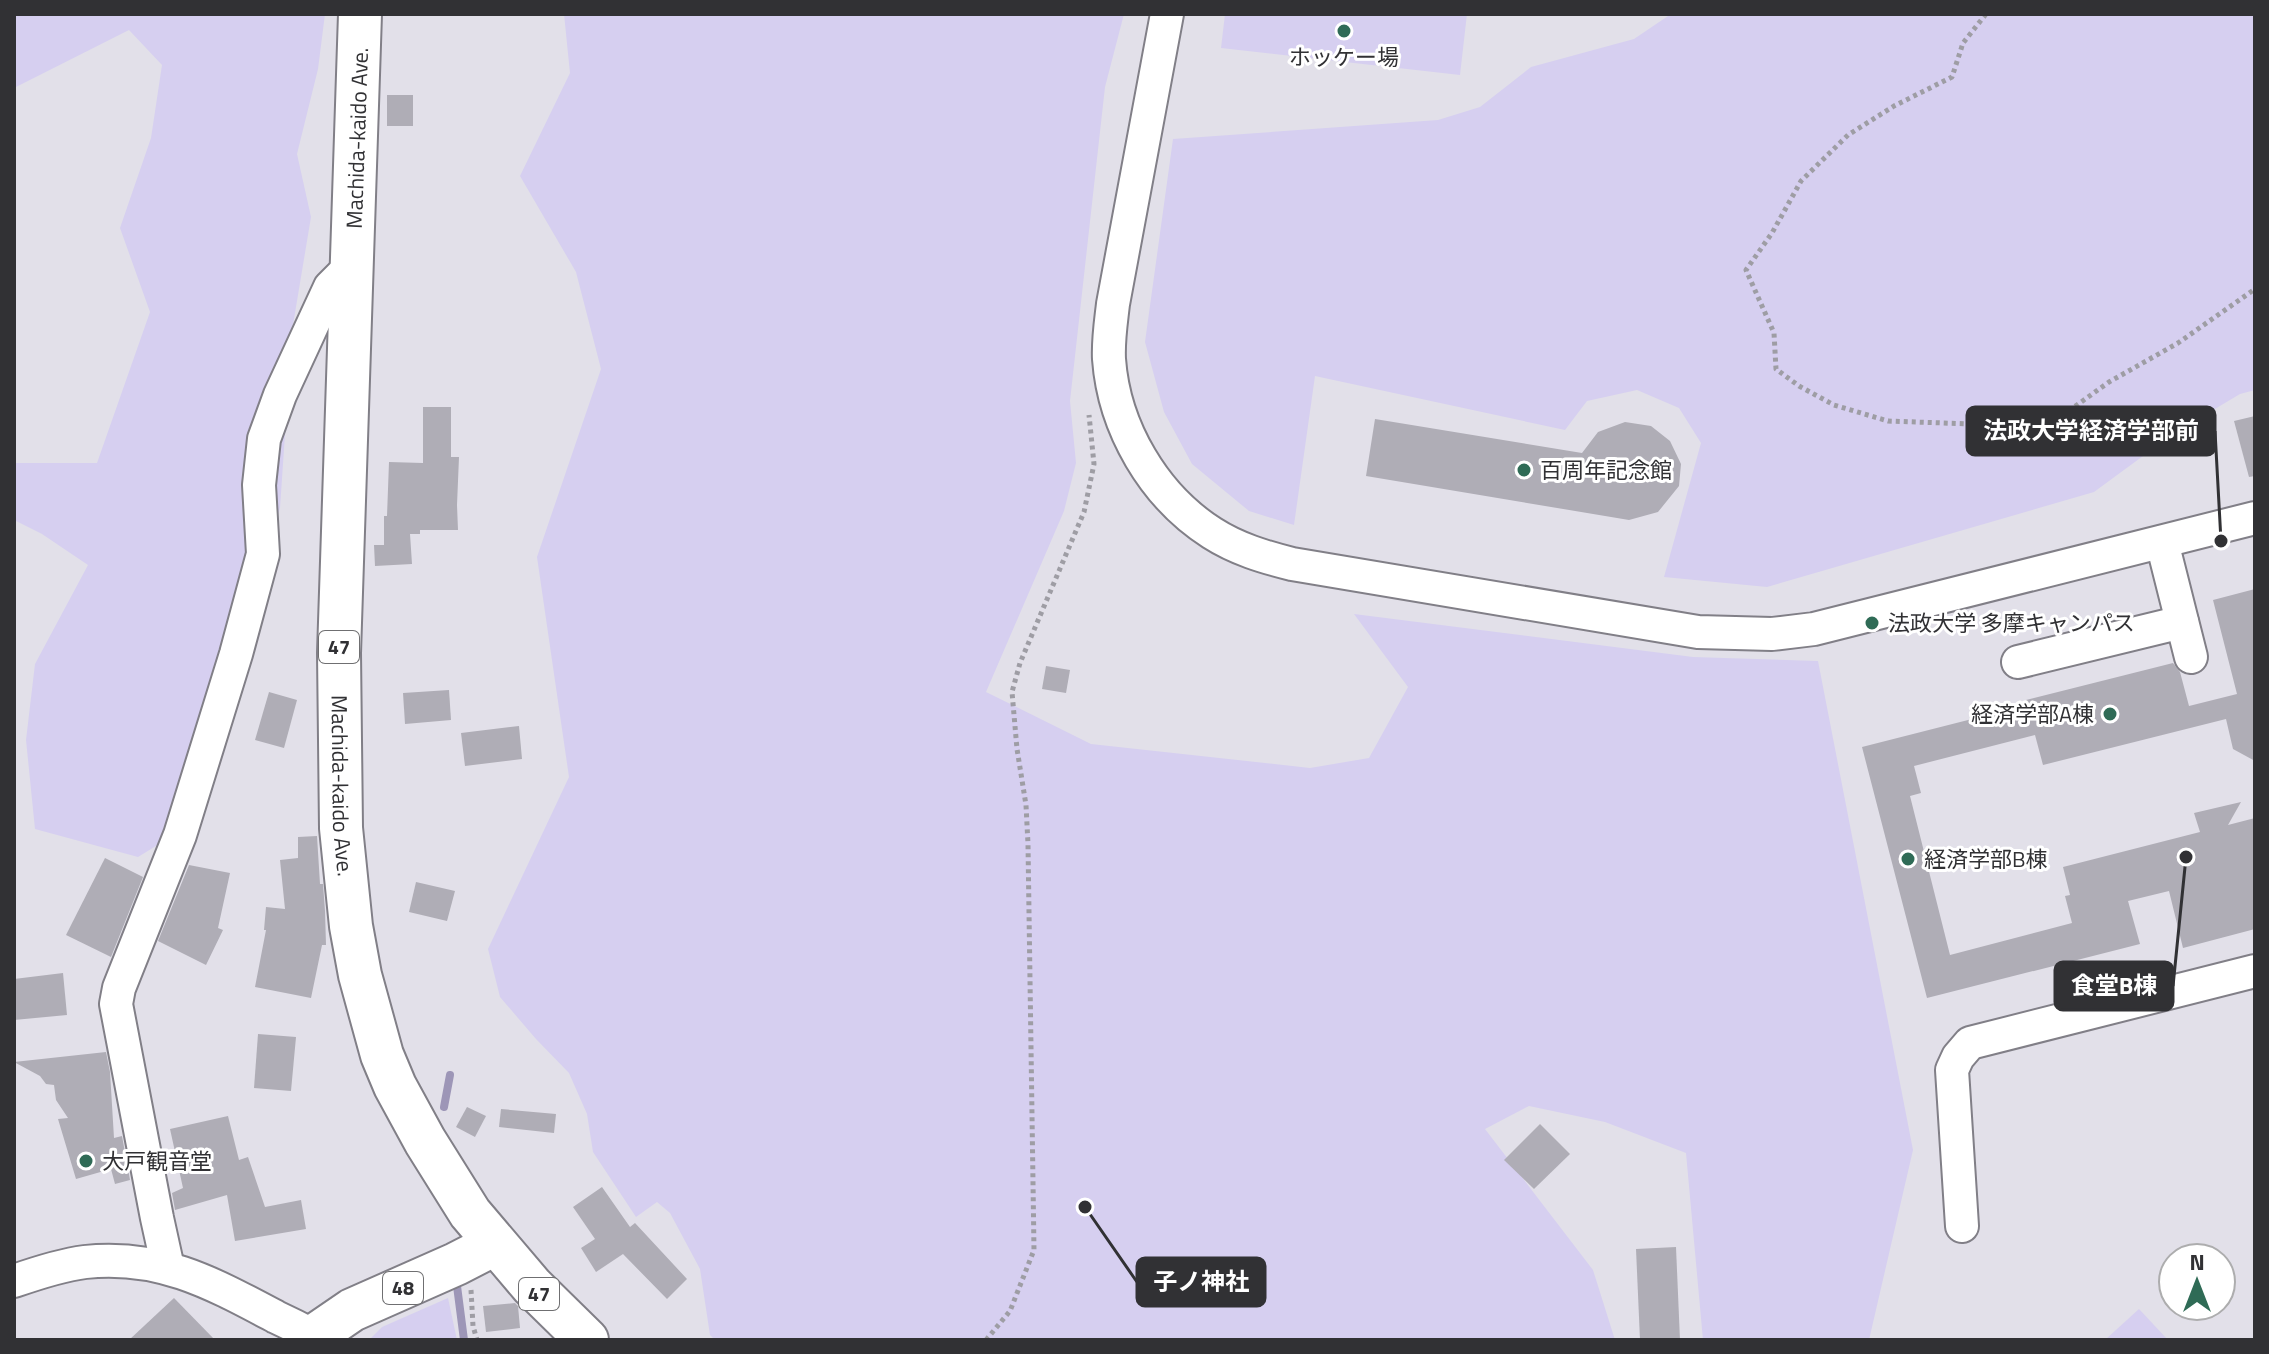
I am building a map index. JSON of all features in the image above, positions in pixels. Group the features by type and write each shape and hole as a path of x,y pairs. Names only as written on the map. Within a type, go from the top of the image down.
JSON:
{"main road":[{"name":"Machida-kaido Ave.","path":"360,14 338,697 341,828 351,926 373,1027 395,1086 470,1213 481,1252 532,1286 587,1340"},
{"name":"48","path":"316,1338 352,1310 481,1252"}],"street":[{"path":"1167,14 1113,304 1109,333 1113,385 1129,437 1157,483 1193,519 1237,547 1292,564 1668,628 1772,634 1814,629 2255,518"},
{"path":"168,1268 116,1004 119,988 180,835 236,654 263,554 259,485 264,439 280,395 330,287 353,264"},
{"path":"2162,542 2191,657"},
{"path":"2018,662 2182,622"},
{"path":"1962,1226 1952,1070 1970,1043 2255,971"},
{"path":"14,1281 85,1262 121,1261 168,1268 202,1278 316,1338"}],"path":[{"path":"1986,14 1963,43 1952,77 1894,106 1848,135 1801,181 1772,233 1746,270 1774,333 1776,369 1834,405 1888,421 1999,425 2056,420 2109,382 2178,343 2255,289"},
{"path":"986,1340 1010,1311 1034,1250 1028,844 1012,692 1020,663 1084,512 1094,464 1089,409 1113,385"},
{"path":"477,1340 473,1326 481,1252"}],"shaded area":[{"path":"14,14 325,14 318,69 297,154 311,217 292,331 280,508 169,838 138,857 35,829 26,740 35,664 88,565 42,534 14,520 14,463 97,463 150,312 120,228 151,138 162,65 129,30 14,88"},
{"path":"564,14 1124,14 1105,87 1070,401 1076,463 1064,511 986,692 1091,744 1310,768 1369,758 1408,687 1354,614 1693,657 1818,661 1913,1150 1869,1340 1703,1340 1686,1153 1605,1122 1529,1106 1485,1129 1593,1270 1615,1340 715,1340 710,1335 700,1269 670,1213 657,1202 636,1217 593,1152 587,1114 569,1073 500,997 488,949 569,777 537,557 601,369 576,272 520,176 570,73"},
{"name":"ホッケー場","path":"1225,14 1467,14 1460,75 1221,48"},
{"path":"1671,14 2255,14 2255,390 2240,394 2173,434 2094,492 1767,587 1664,577 1701,443 1679,408 1637,390 1587,401 1565,430 1315,376 1294,525 1249,511 1192,464 1164,412 1145,342 1173,139 1438,120 1480,107 1531,67 1634,39"},
{"path":"448,1298 457,1340 369,1340 382,1327"},
{"path":"2139,1309 2168,1340 2105,1340"}],"building":[{"path":"387,95 413,95 413,126 387,126"},
{"path":"423,407 451,407 451,457 459,457 458,530 420,530 420,534 410,534 412,564 375,566 374,545 384,545 389,462 423,463"},
{"path":"2255,416 2255,476 2249,477 2234,421"},
{"name":"百周年記念館","path":"1375,419 1582,453 1598,432 1625,422 1651,426 1670,441 1681,464 1679,486 1658,512 1629,520 1366,476"},
{"path":"2255,589 2255,761 2233,749 2226,719 2043,765 2035,735 1914,766 1921,793 1910,796 1950,955 2072,923 2065,896 2070,895 2063,867 2200,832 2194,813 2241,802 2228,825 2255,818 2255,929 2183,948 2169,891 2128,901 2140,944 1927,998 1862,747 2027,705 2026,700 2173,663 2180,672 2189,706 2237,694 2213,600"},
{"path":"1046,666 1070,670 1066,693 1042,689"},
{"path":"449,690 451,720 405,724 403,693"},
{"path":"269,692 297,700 284,748 255,740"},
{"path":"519,726 522,759 465,766 461,733"},
{"path":"317,836 326,945 322,945 311,998 255,987 266,930 266,907 285,909 280,860 298,858 298,837"},
{"path":"105,858 143,877 111,957 66,935"},
{"path":"189,865 230,873 218,928 223,930 206,965 158,941"},
{"path":"416,882 455,891 447,921 409,912"},
{"path":"63,973 67,1015 14,1020 14,979"},
{"path":"258,1034 296,1037 291,1091 254,1088"},
{"path":"106,1052 114,1138 122,1136 130,1180 115,1184 111,1169 76,1179 58,1119 68,1118 56,1100 54,1085 46,1084 40,1076 14,1062"},
{"path":"467,1107 486,1116 475,1137 456,1127"},
{"path":"501,1109 556,1114 554,1133 499,1127"},
{"path":"228,1116 239,1160 248,1157 265,1207 301,1200 306,1229 235,1241 227,1195 175,1210 172,1193 183,1188 170,1129"},
{"path":"1540,1124 1570,1154 1534,1189 1504,1160"},
{"path":"602,1187 630,1227 635,1223 687,1279 667,1299 623,1254 596,1272 581,1248 595,1239 573,1207"},
{"path":"1676,1247 1680,1340 1640,1340 1636,1249"},
{"path":"174,1298 215,1340 129,1340"},
{"path":"515,1303 520,1328 486,1332 483,1306"}],"waterway":[{"path":"444,1107 450,1075"},
{"path":"457,1286 464,1340"}],"place":[{"name":"ホッケー場","path":"1344,31"},
{"name":"百周年記念館","path":"1524,470"},
{"name":"法政大学経済学部前","path":"2221,541"},
{"name":"法政大学 多摩キャンパス","path":"1872,623"},
{"name":"経済学部A棟","path":"2110,714"},
{"name":"食堂B棟","path":"2186,857"},
{"name":"経済学部B棟","path":"1908,859"},
{"name":"大戸観音堂","path":"86,1161"},
{"name":"子ノ神社","path":"1085,1207"}]}
